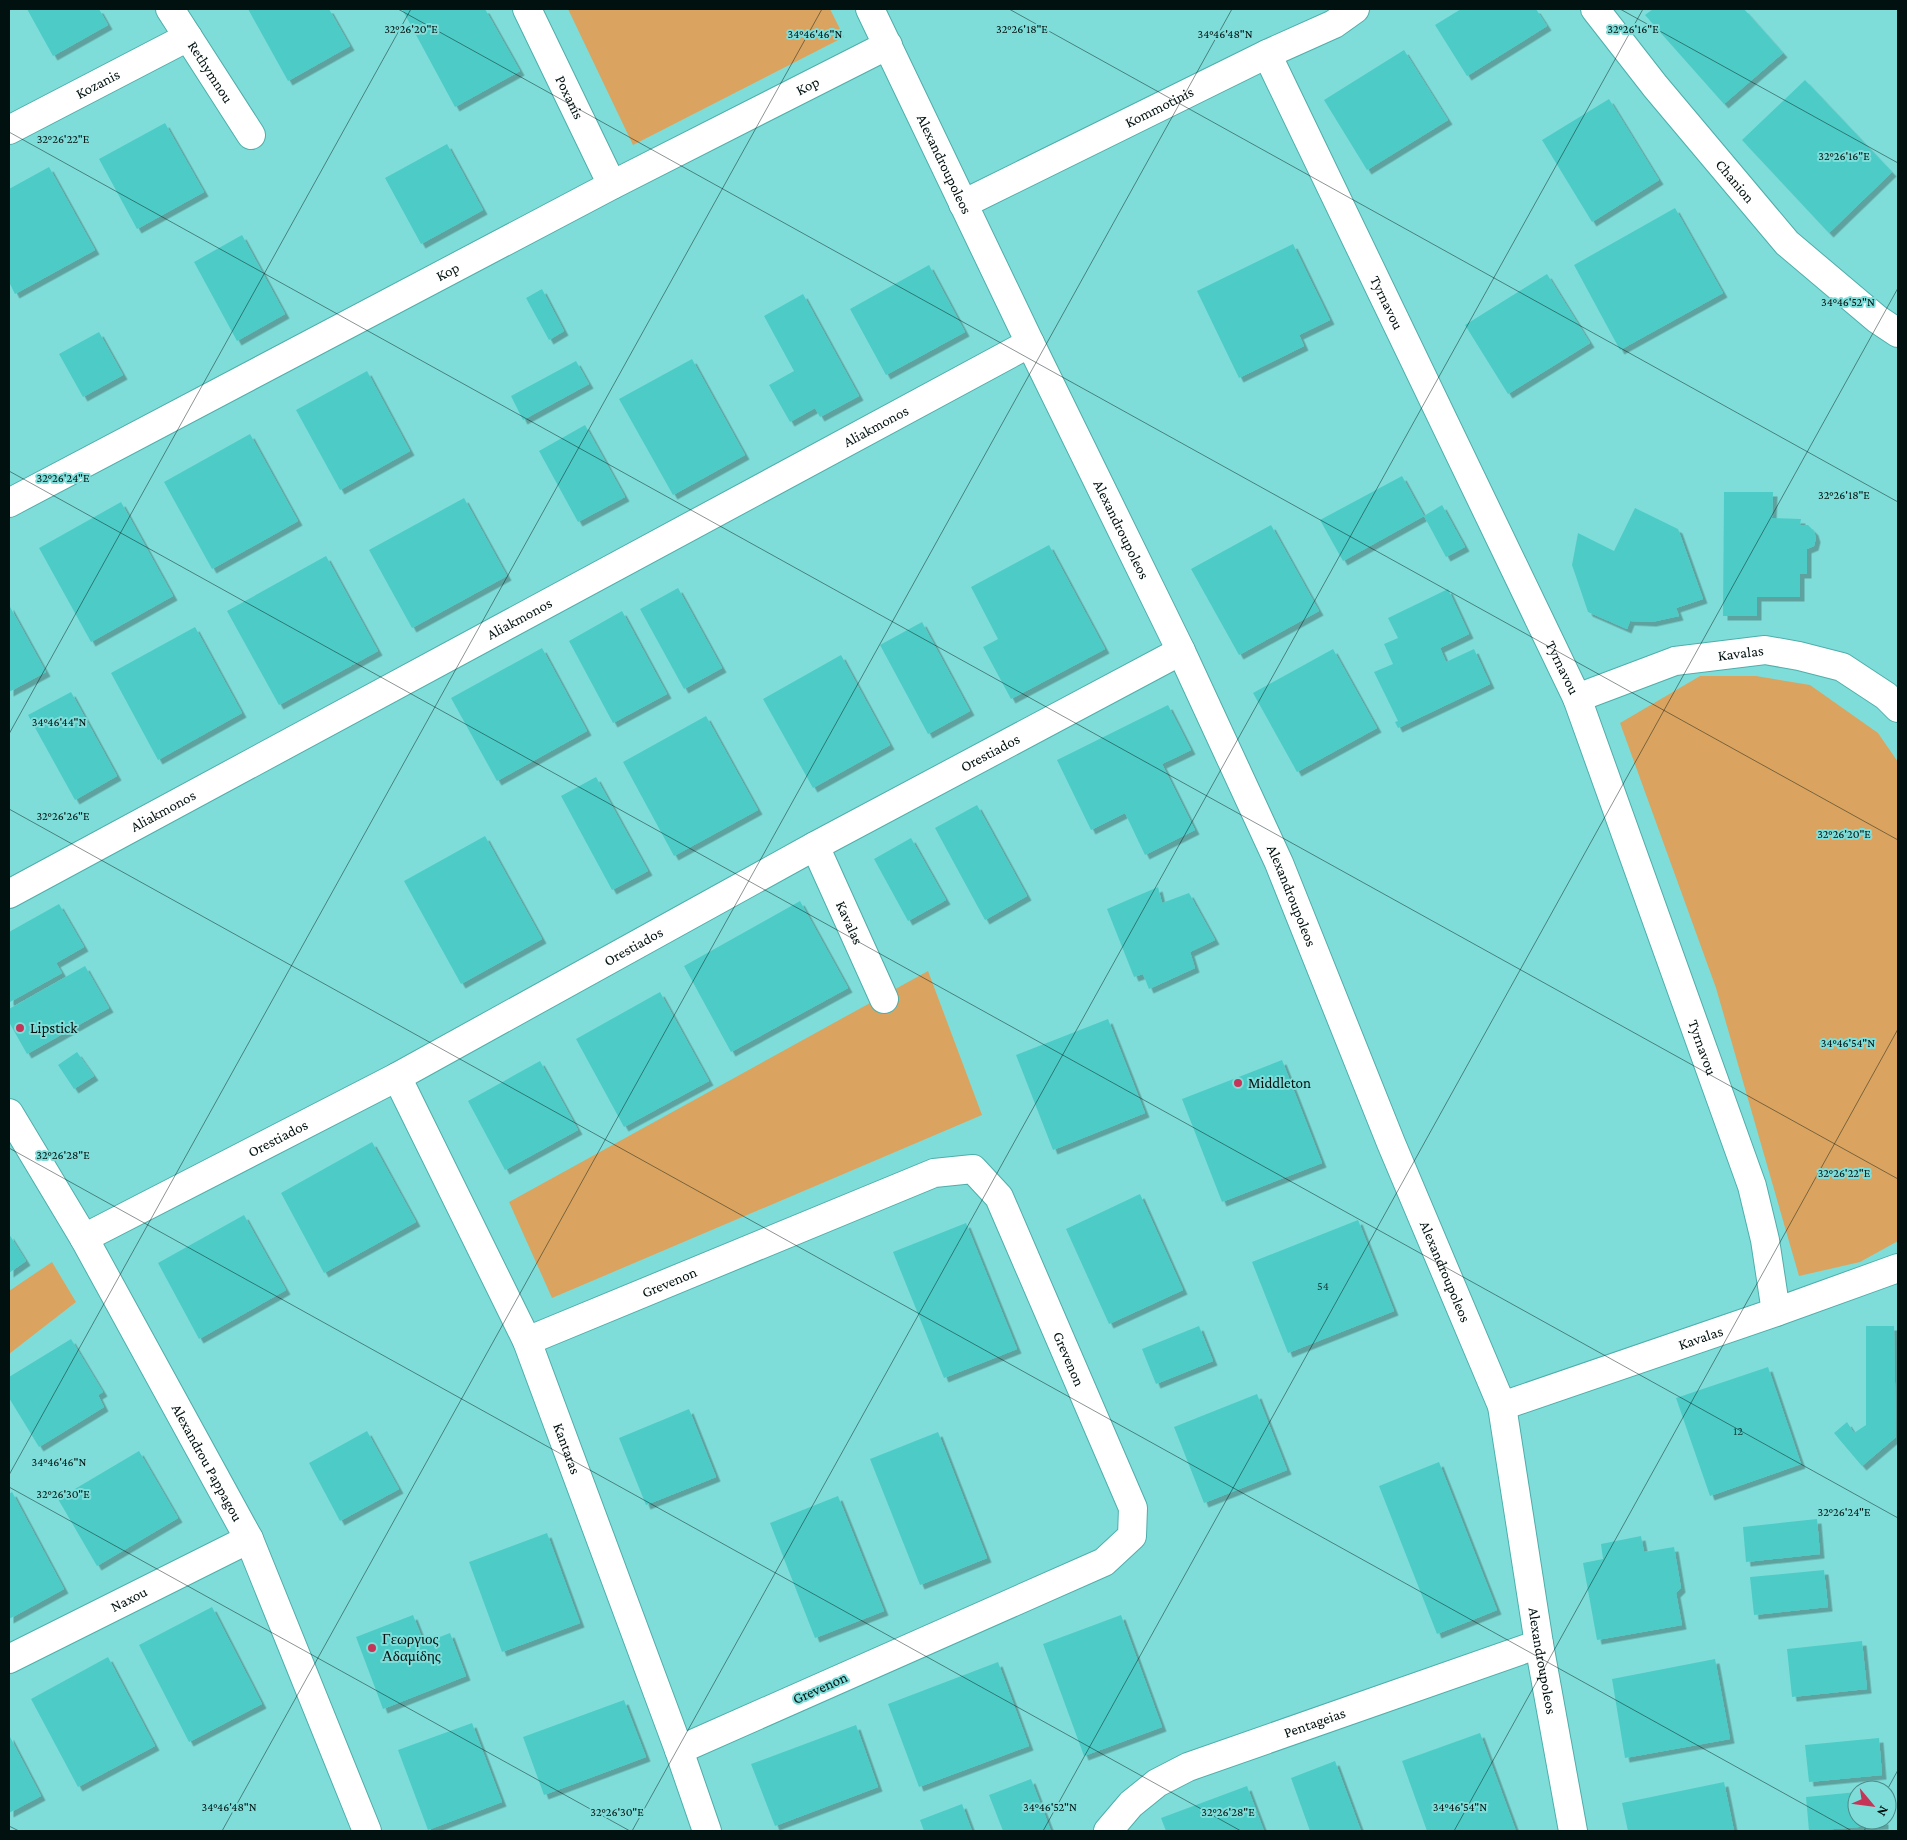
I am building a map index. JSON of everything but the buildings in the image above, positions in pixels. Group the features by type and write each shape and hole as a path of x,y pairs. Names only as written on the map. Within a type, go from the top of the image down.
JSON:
{"street":[{"name":"Rethymnou","path":"170,9 251,136"},
{"name":"Poxanis","path":"527,9 612,185"},
{"name":"Alexandroupoleos","path":"870,9 1030,344 1181,651 1279,863 1391,1144 1502,1406 1539,1644 1573,1831"},
{"name":"Kommotinis","path":"963,204 1267,54 1334,24 1355,9"},
{"name":"Chanion","path":"1595,9 1655,86 1786,243 1877,319 1898,333"},
{"name":"Kozanis","path":"9,130 188,37"},
{"name":"Kop","path":"9,503 612,185 888,45"},
{"name":"Tyrnavou","path":"1267,54 1577,698 1752,1186 1765,1240 1776,1312"},
{"name":"Aliakmonos","path":"9,894 1030,344"},
{"name":"Kavalas","path":"1577,698 1675,660 1765,650 1842,667 1886,696 1898,708"},
{"name":"Orestiados","path":"84,1238 397,1077 815,846 1181,651"},
{"name":"Kavalas","path":"815,846 884,999"},
{"name":"Kantaras","path":"397,1077 527,1341 679,1750 707,1831"},
{"name":"Alexandrou Pappagou","path":"9,1113 84,1238 250,1539 367,1831"},
{"name":"Grevenon","path":"527,1341 934,1173 973,1169 999,1197 1133,1508 1132,1536 1104,1562 679,1750"},
{"name":"Kavalas","path":"1502,1406 1898,1268"},
{"name":"Naxou","path":"9,1659 250,1539"},
{"name":"Pentageias","path":"1108,1831 1138,1799 1157,1783 1188,1767 1539,1644"}],"shaded area":[{"path":"568,9 830,9 844,37 633,145"},
{"path":"1700,676 1756,676 1810,685 1878,733 1898,762 1898,1241 1860,1262 1799,1276 1716,988 1620,723"},
{"path":"928,971 982,1115 552,1298 509,1202"},
{"path":"52,1262 76,1302 9,1354 9,1291"}],"place":[{"name":"Lipstick","path":"20,1028"},
{"name":"Middleton","path":"1238,1083"},
{"name":"Γεωργιος Αδαμίδης","path":"372,1648"}]}
